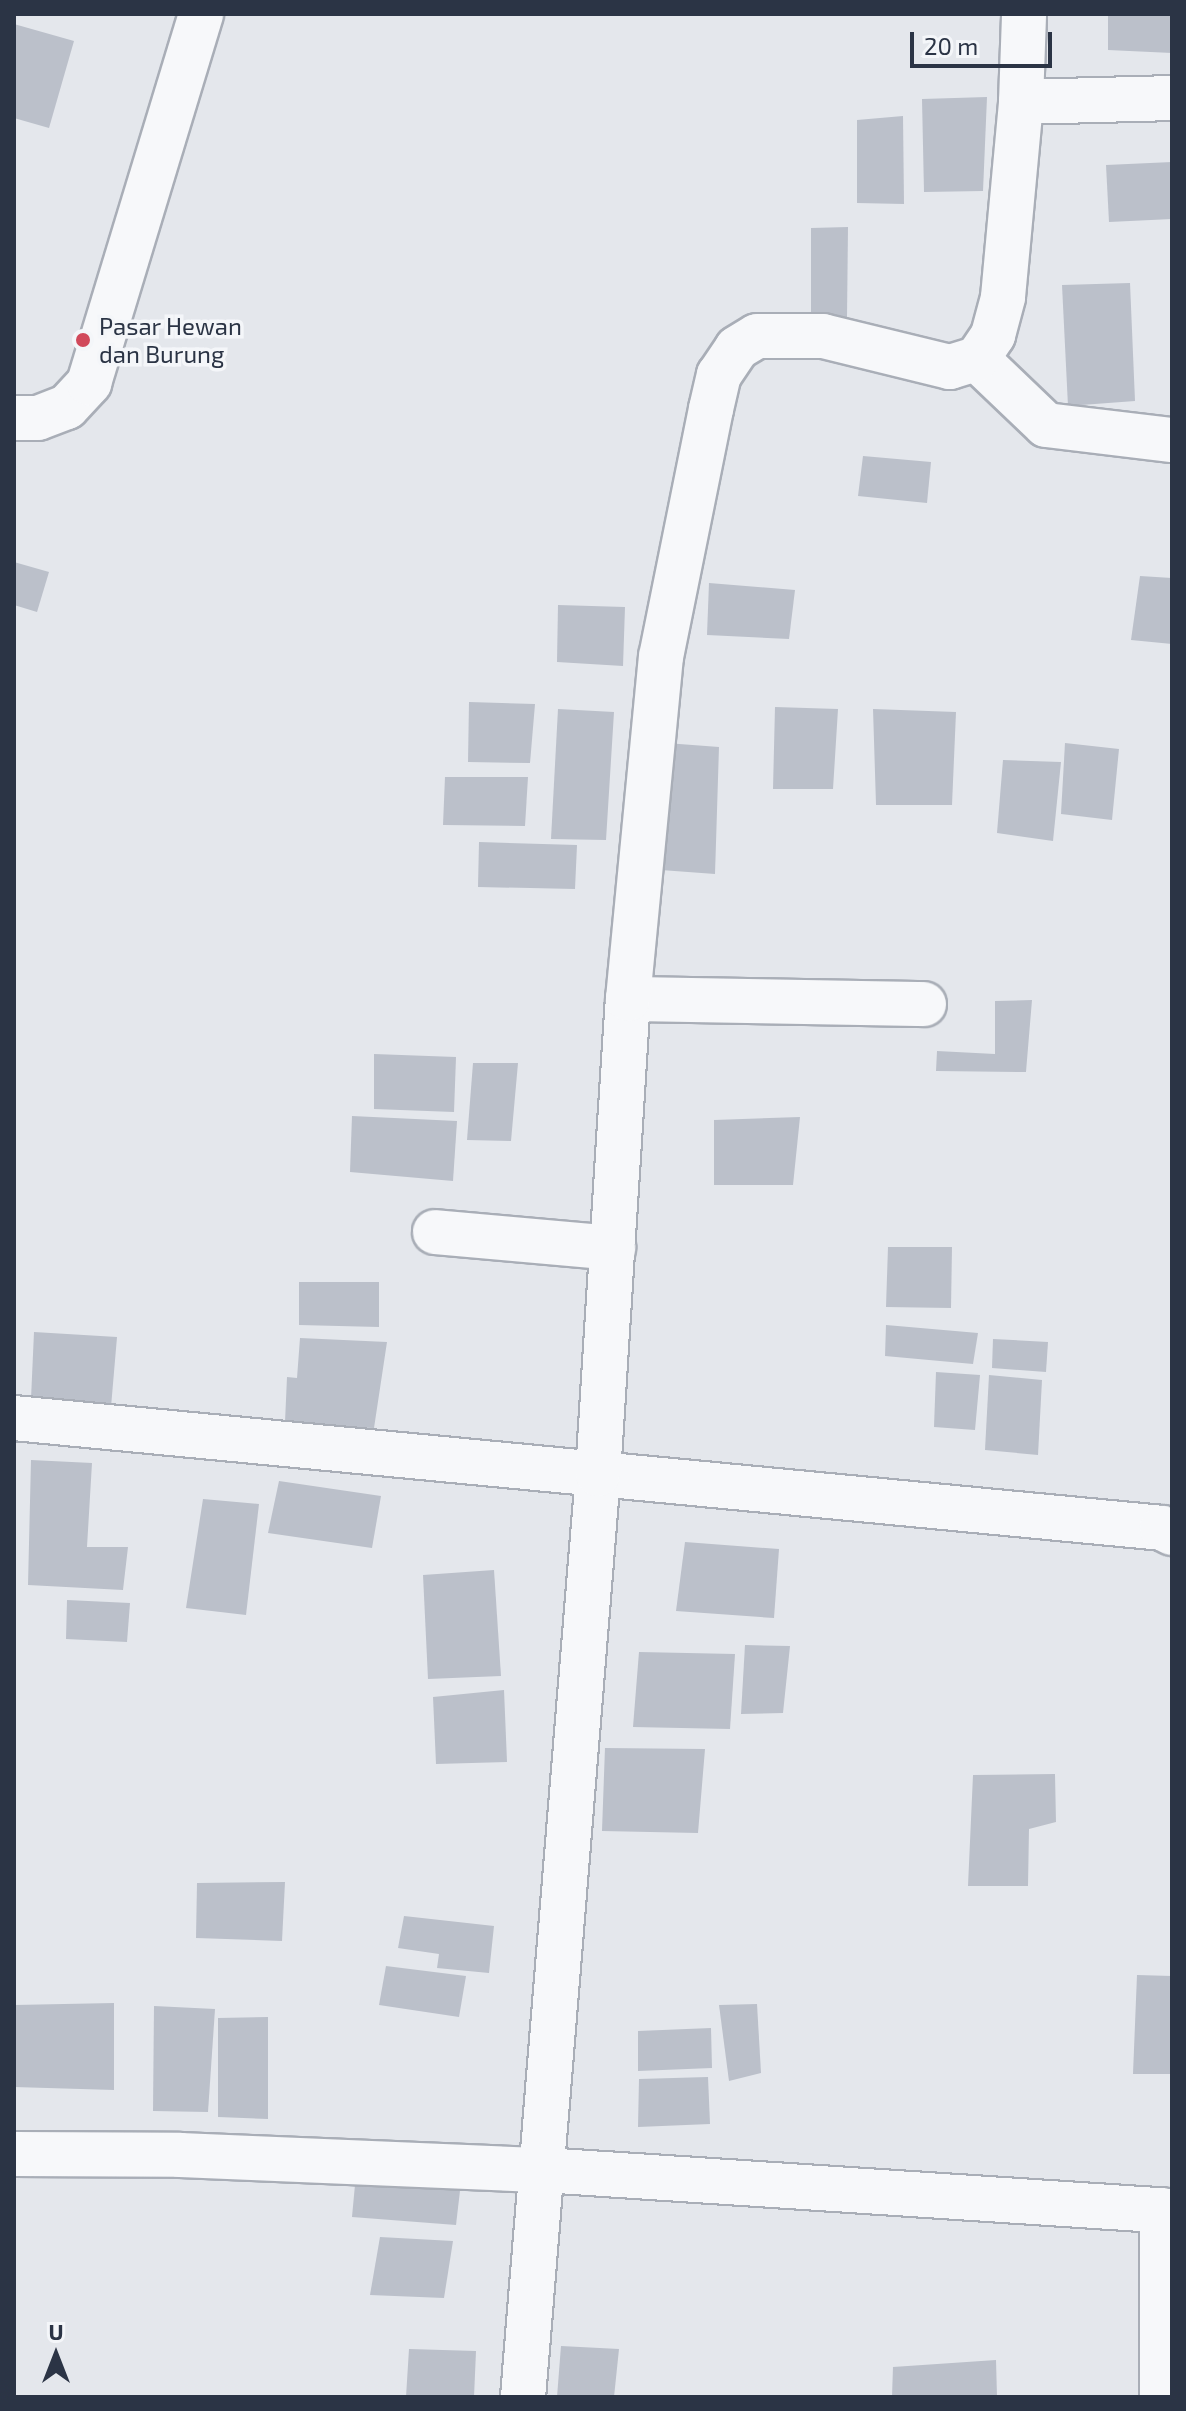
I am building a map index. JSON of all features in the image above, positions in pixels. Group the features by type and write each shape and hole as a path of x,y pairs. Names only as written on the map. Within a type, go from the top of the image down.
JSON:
{"street":[{"path":"14,418 38,418 67,407 89,383 201,14"},
{"path":"523,2397 598,1474 628,999 661,657 719,375 737,348 757,336 783,332 823,336 950,367 977,359 993,335 1003,297 1021,102 1024,14"},
{"path":"1021,102 1172,98"},
{"path":"977,359 1046,425 1172,440"},
{"path":"628,999 924,1004"},
{"path":"435,1232 613,1248"},
{"path":"14,1418 1162,1528 1172,1533"},
{"path":"14,2154 543,2170 1167,2210 1162,2397"}],"building":[{"path":"1108,14 1172,14 1172,53 1108,50"},
{"path":"14,24 74,41 49,128 14,118"},
{"path":"987,97 983,191 924,192 922,99"},
{"path":"903,116 904,204 857,203 857,120"},
{"path":"1172,162 1172,219 1109,222 1106,165"},
{"path":"848,227 847,317 811,317 811,228"},
{"path":"1130,283 1135,401 1068,406 1062,285"},
{"path":"863,456 931,462 927,503 858,496"},
{"path":"14,562 49,572 37,612 14,605"},
{"path":"1140,576 1172,578 1172,644 1131,640"},
{"path":"709,583 795,590 789,639 707,635"},
{"path":"558,605 625,607 623,666 557,662"},
{"path":"469,702 535,704 530,763 468,762"},
{"path":"775,707 838,709 833,789 773,789"},
{"path":"558,709 614,712 606,840 551,839"},
{"path":"873,709 956,712 952,805 876,805"},
{"path":"666,743 719,747 715,874 661,870"},
{"path":"1065,743 1119,749 1112,820 1061,814"},
{"path":"1003,760 1061,762 1053,841 997,833"},
{"path":"445,777 528,777 525,826 443,825"},
{"path":"479,842 577,845 575,889 478,887"},
{"path":"1032,1000 1026,1072 936,1071 937,1051 995,1054 995,1001"},
{"path":"374,1054 456,1057 454,1112 374,1109"},
{"path":"473,1063 518,1063 511,1141 467,1140"},
{"path":"352,1116 457,1121 453,1181 350,1172"},
{"path":"800,1117 793,1185 714,1185 714,1120"},
{"path":"888,1247 952,1247 951,1308 886,1307"},
{"path":"299,1282 379,1282 379,1327 299,1325"},
{"path":"886,1325 978,1333 973,1364 885,1356"},
{"path":"34,1332 117,1337 111,1407 31,1399"},
{"path":"300,1338 387,1342 374,1428 343,1427 341,1441 303,1438 305,1423 285,1422 287,1377 297,1378"},
{"path":"993,1339 1048,1342 1046,1372 992,1368"},
{"path":"936,1372 980,1375 975,1430 934,1427"},
{"path":"989,1375 1042,1380 1038,1455 985,1450"},
{"path":"31,1460 92,1463 87,1547 128,1547 123,1590 28,1585"},
{"path":"279,1481 381,1496 372,1548 268,1533"},
{"path":"203,1499 259,1504 246,1615 186,1608"},
{"path":"685,1542 779,1549 774,1618 676,1611"},
{"path":"494,1570 501,1676 428,1679 423,1575"},
{"path":"67,1600 130,1603 127,1642 66,1639"},
{"path":"745,1645 790,1646 783,1713 741,1714"},
{"path":"639,1652 735,1654 730,1729 633,1727"},
{"path":"504,1690 507,1762 436,1764 433,1697"},
{"path":"605,1748 705,1749 698,1833 602,1831"},
{"path":"1055,1774 1056,1822 1029,1829 1028,1886 968,1886 973,1775"},
{"path":"285,1882 282,1941 196,1938 197,1883"},
{"path":"404,1916 494,1926 489,1973 437,1968 439,1954 398,1948"},
{"path":"386,1966 466,1976 459,2017 379,2005"},
{"path":"1137,1975 1172,1976 1172,2074 1133,2074"},
{"path":"114,2003 114,2090 14,2087 14,2005"},
{"path":"757,2004 761,2073 729,2081 719,2005"},
{"path":"154,2006 215,2009 208,2112 153,2111"},
{"path":"268,2017 268,2119 218,2117 218,2018"},
{"path":"711,2028 712,2068 638,2071 638,2031"},
{"path":"708,2077 710,2124 638,2127 639,2079"},
{"path":"356,2174 461,2182 456,2225 352,2217"},
{"path":"380,2237 453,2241 444,2298 370,2295"},
{"path":"561,2346 619,2349 614,2397 557,2397"},
{"path":"409,2349 476,2351 474,2397 406,2397"},
{"path":"996,2360 997,2397 892,2397 893,2367"}],"place":[{"name":"Pasar Hewan dan Burung","path":"83,340"}]}
